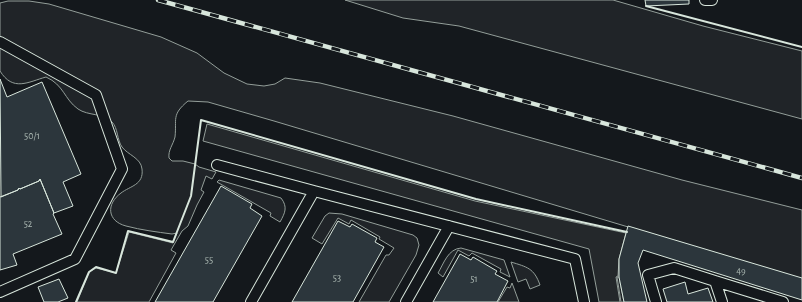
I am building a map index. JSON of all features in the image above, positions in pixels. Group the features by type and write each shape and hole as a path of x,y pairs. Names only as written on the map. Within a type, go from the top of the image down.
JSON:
{"lane":[{"path":"705,0 712,0"},
{"path":"0,42 96,95 122,168 74,259 0,292"},
{"path":"217,165 575,259 584,302"},
{"path":"251,302 314,191"},
{"path":"406,302 449,226"},
{"path":"656,302 648,275 674,268 783,302"},
{"path":"715,281 722,302"}],"shaded area":[{"path":"345,0 613,0 703,26 802,51 802,119 459,26 403,18"},
{"path":"8,1 29,1 49,4 161,37 197,53 224,73 247,84 264,86 275,84 285,78 320,83 453,116 682,180 802,210 802,279 274,121 208,102 188,101 177,114 175,137 170,150 169,158 172,161 183,161 195,164 199,167 216,172 212,179 206,176 201,190 204,192 188,226 182,231 171,250 176,253 149,302 77,302 89,272 96,268 116,273 129,232 173,243 177,233 172,234 126,226 120,224 112,216 111,207 116,197 139,182 141,179 142,169 137,159 122,147 115,127 109,119 86,113 78,109 73,105 57,84 46,77 21,84 10,82 0,71 0,3"},
{"path":"207,124 475,201 626,233 619,259 618,276 616,277 620,302 599,302 589,249 203,141"},
{"path":"219,180 281,198 285,210 280,222 270,216 271,213 217,182"},
{"path":"329,213 342,214 413,235 417,238 419,245 416,255 389,302 359,302 386,255 389,255 394,248 379,239 380,237 351,220 349,224 338,218 322,244 312,238 325,216"},
{"path":"461,248 504,260 510,277 500,272 501,269 472,253 469,256 458,250 443,277 438,273 444,261 453,251"},
{"path":"511,262 529,269 538,279 540,285 530,289 526,279 518,282"},
{"path":"617,277 619,277 624,302 621,302"},
{"path":"512,283 519,302 498,302 507,287 510,288"}],"building":[{"path":"645,0 689,0 689,4 646,6"},
{"path":"0,79 7,97 42,82 81,174 63,182 73,206 54,213 40,179 39,181 20,189 19,188 18,190 1,197"},
{"path":"40,179 62,234 13,254 17,265 0,270 0,197 39,181"},
{"path":"221,186 252,204 250,208 262,216 213,302 155,302"},
{"path":"338,221 350,227 352,224 377,238 375,242 384,247 353,302 292,302"},
{"path":"628,226 802,278 802,300 643,250 638,263 647,302 624,302 619,277 619,259"},
{"path":"460,254 471,260 473,257 497,271 495,274 508,281 497,302 433,302"},
{"path":"59,279 68,298 58,302 44,302 38,287"},
{"path":"685,282 688,294 708,288 713,302 667,302 663,289"}],"railway":[{"path":"158,0 802,178"}],"wall":[{"path":"646,6 802,47"},
{"path":"76,302 89,272 96,267 116,273 128,231 173,242 191,196 201,120 476,199 627,232"}]}
